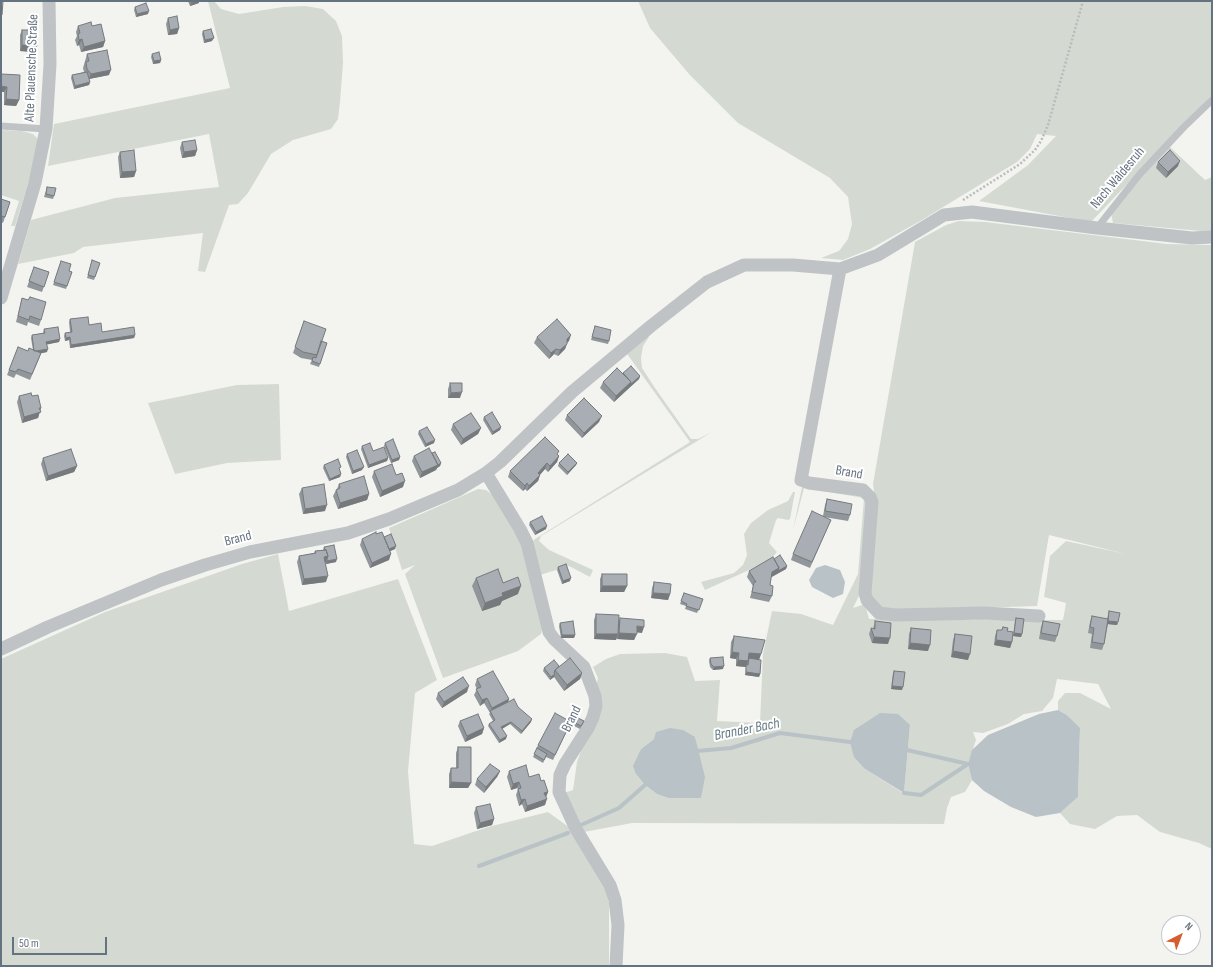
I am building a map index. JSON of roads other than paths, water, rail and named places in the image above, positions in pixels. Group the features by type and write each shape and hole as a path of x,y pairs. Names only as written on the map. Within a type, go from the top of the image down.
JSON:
{"street":[{"name":"Alte Plauensche Straße","path":"1,298 35,183 46,129 50,64 49,1"},
{"name":"Brand","path":"1,649 62,621 161,580 250,552 348,533 389,519 458,490 486,473 500,462 572,392 619,351 707,282 744,265 793,265 840,268 878,254 944,216 972,212 1097,228"},
{"name":"Nach Waldesruh","path":"1097,228 1192,238 1212,237"},
{"name":"Brand","path":"840,268 801,480 809,483 863,490 870,497 872,502 865,593 867,600 878,613 896,615 984,613 1039,616"},
{"name":"Brand","path":"486,473 520,528 527,543 549,632 554,639 584,667 595,696 596,706 593,717 563,769 559,783 559,792 576,829 610,885 615,900 618,925 616,966"}],"lane":[{"name":"Nach Waldesruh","path":"1097,228 1139,176 1184,127 1212,100"},
{"path":"1,126 46,129"}],"waterway":[{"name":"Brander Bach","path":"697,751 731,748 780,733 850,742"},
{"name":"Brander Bach","path":"907,750 968,764"},
{"name":"Brander Bach","path":"904,793 921,795 968,764"},
{"name":"Brander Bach","path":"581,825 619,808 645,785"},
{"name":"Brander Bach","path":"479,866 568,833"}]}
